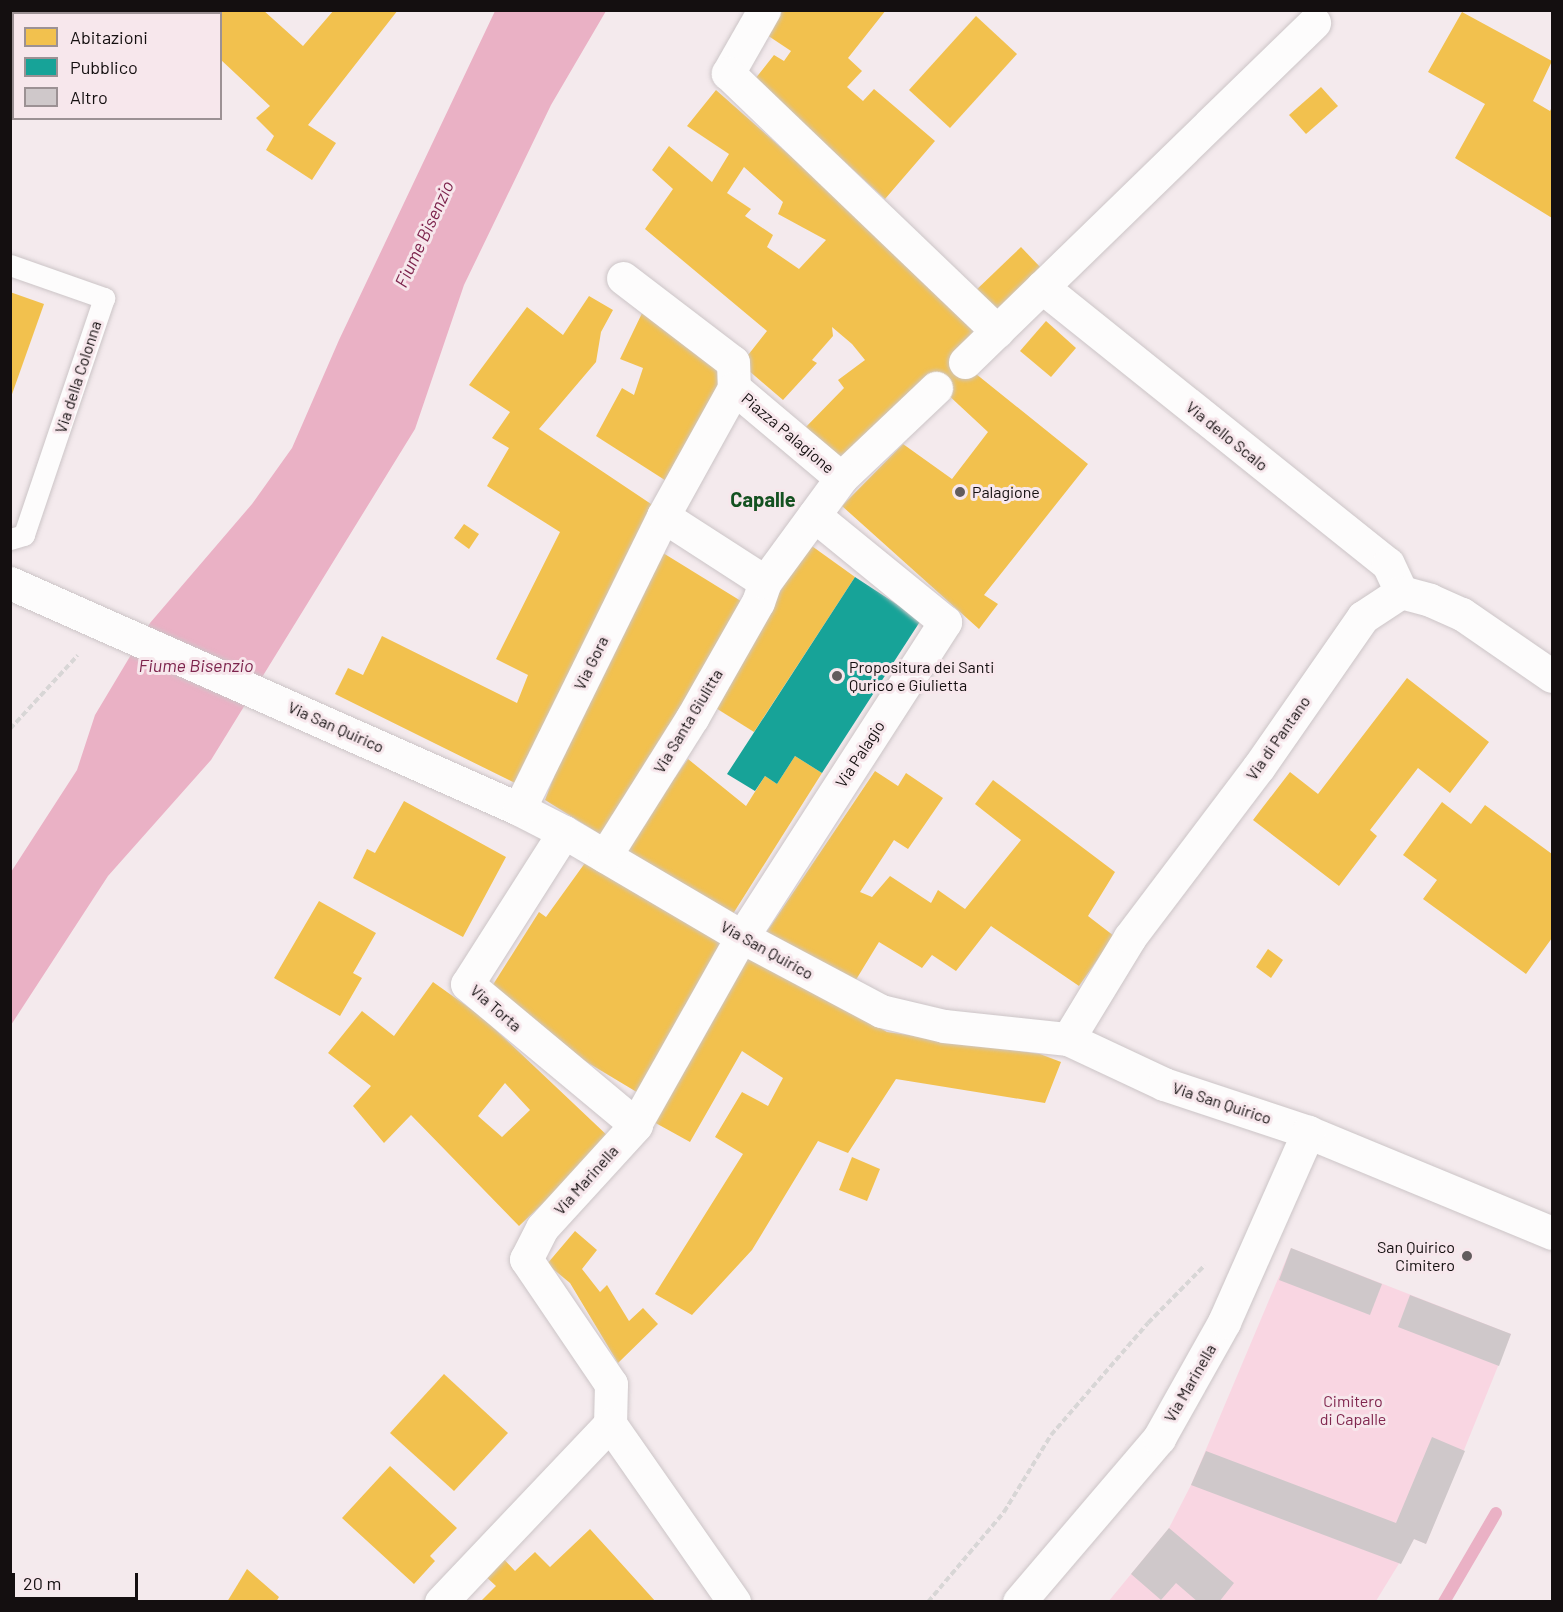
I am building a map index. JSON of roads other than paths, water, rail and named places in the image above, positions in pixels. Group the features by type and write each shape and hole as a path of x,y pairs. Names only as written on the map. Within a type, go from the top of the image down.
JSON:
{"street":[{"path":"764,10 728,73 997,331"},
{"path":"965,362 1314,23"},
{"name":"Piazza Palagione","path":"623,278 733,362 734,388 663,516"},
{"name":"Via dello Scalo","path":"1042,287 1388,564 1401,592"},
{"name":"Piazza Palagione","path":"734,388 842,478 765,582"},
{"path":"842,478 936,388"},
{"name":"Via Palagio","path":"742,938 945,622 814,515"},
{"path":"663,516 765,582"},
{"name":"Via Gora","path":"519,810 663,516"},
{"name":"Via Santa Giulitta","path":"605,856 692,718 758,602 765,582"},
{"name":"Via San Quirico","path":"10,583 289,706 564,832 742,938 882,1011 944,1026 1068,1039 1164,1084 1308,1132 1552,1233"},
{"path":"1401,592 1462,614 1552,676"},
{"name":"Via di Pantano","path":"1068,1039 1130,937 1258,768 1363,617 1401,592"},
{"name":"Via Torta","path":"564,832 467,984 636,1125"},
{"name":"Via Marinella","path":"610,1424 611,1384 526,1258 542,1228 636,1125 742,938"},
{"name":"Via Marinella","path":"1019,1602 1159,1438 1224,1322 1308,1132"},
{"path":"441,1602 610,1424 734,1602"}],"lane":[{"name":"Via della Colonna","path":"10,265 104,298 24,535 10,539"}],"water":[{"name":"Fiume Bisenzio","path":"495,11 606,11 551,105 464,285 415,429 211,760 108,876 11,1025 11,872 77,770 95,715 150,623 252,504 292,448 339,340"}],"waterway":[{"path":"1444,1602 1496,1513"}],"place":[{"name":"Palagione","path":"960,492"},
{"name":"Propositura dei Santi Qurico e Giulietta","path":"837,676"},
{"name":"San Quirico Cimitero","path":"1467,1256"}],"district":[{"name":"Capalle","path":"763,499"}],"park label":[{"name":"Cimitero di Capalle","path":"1353,1410"}]}
